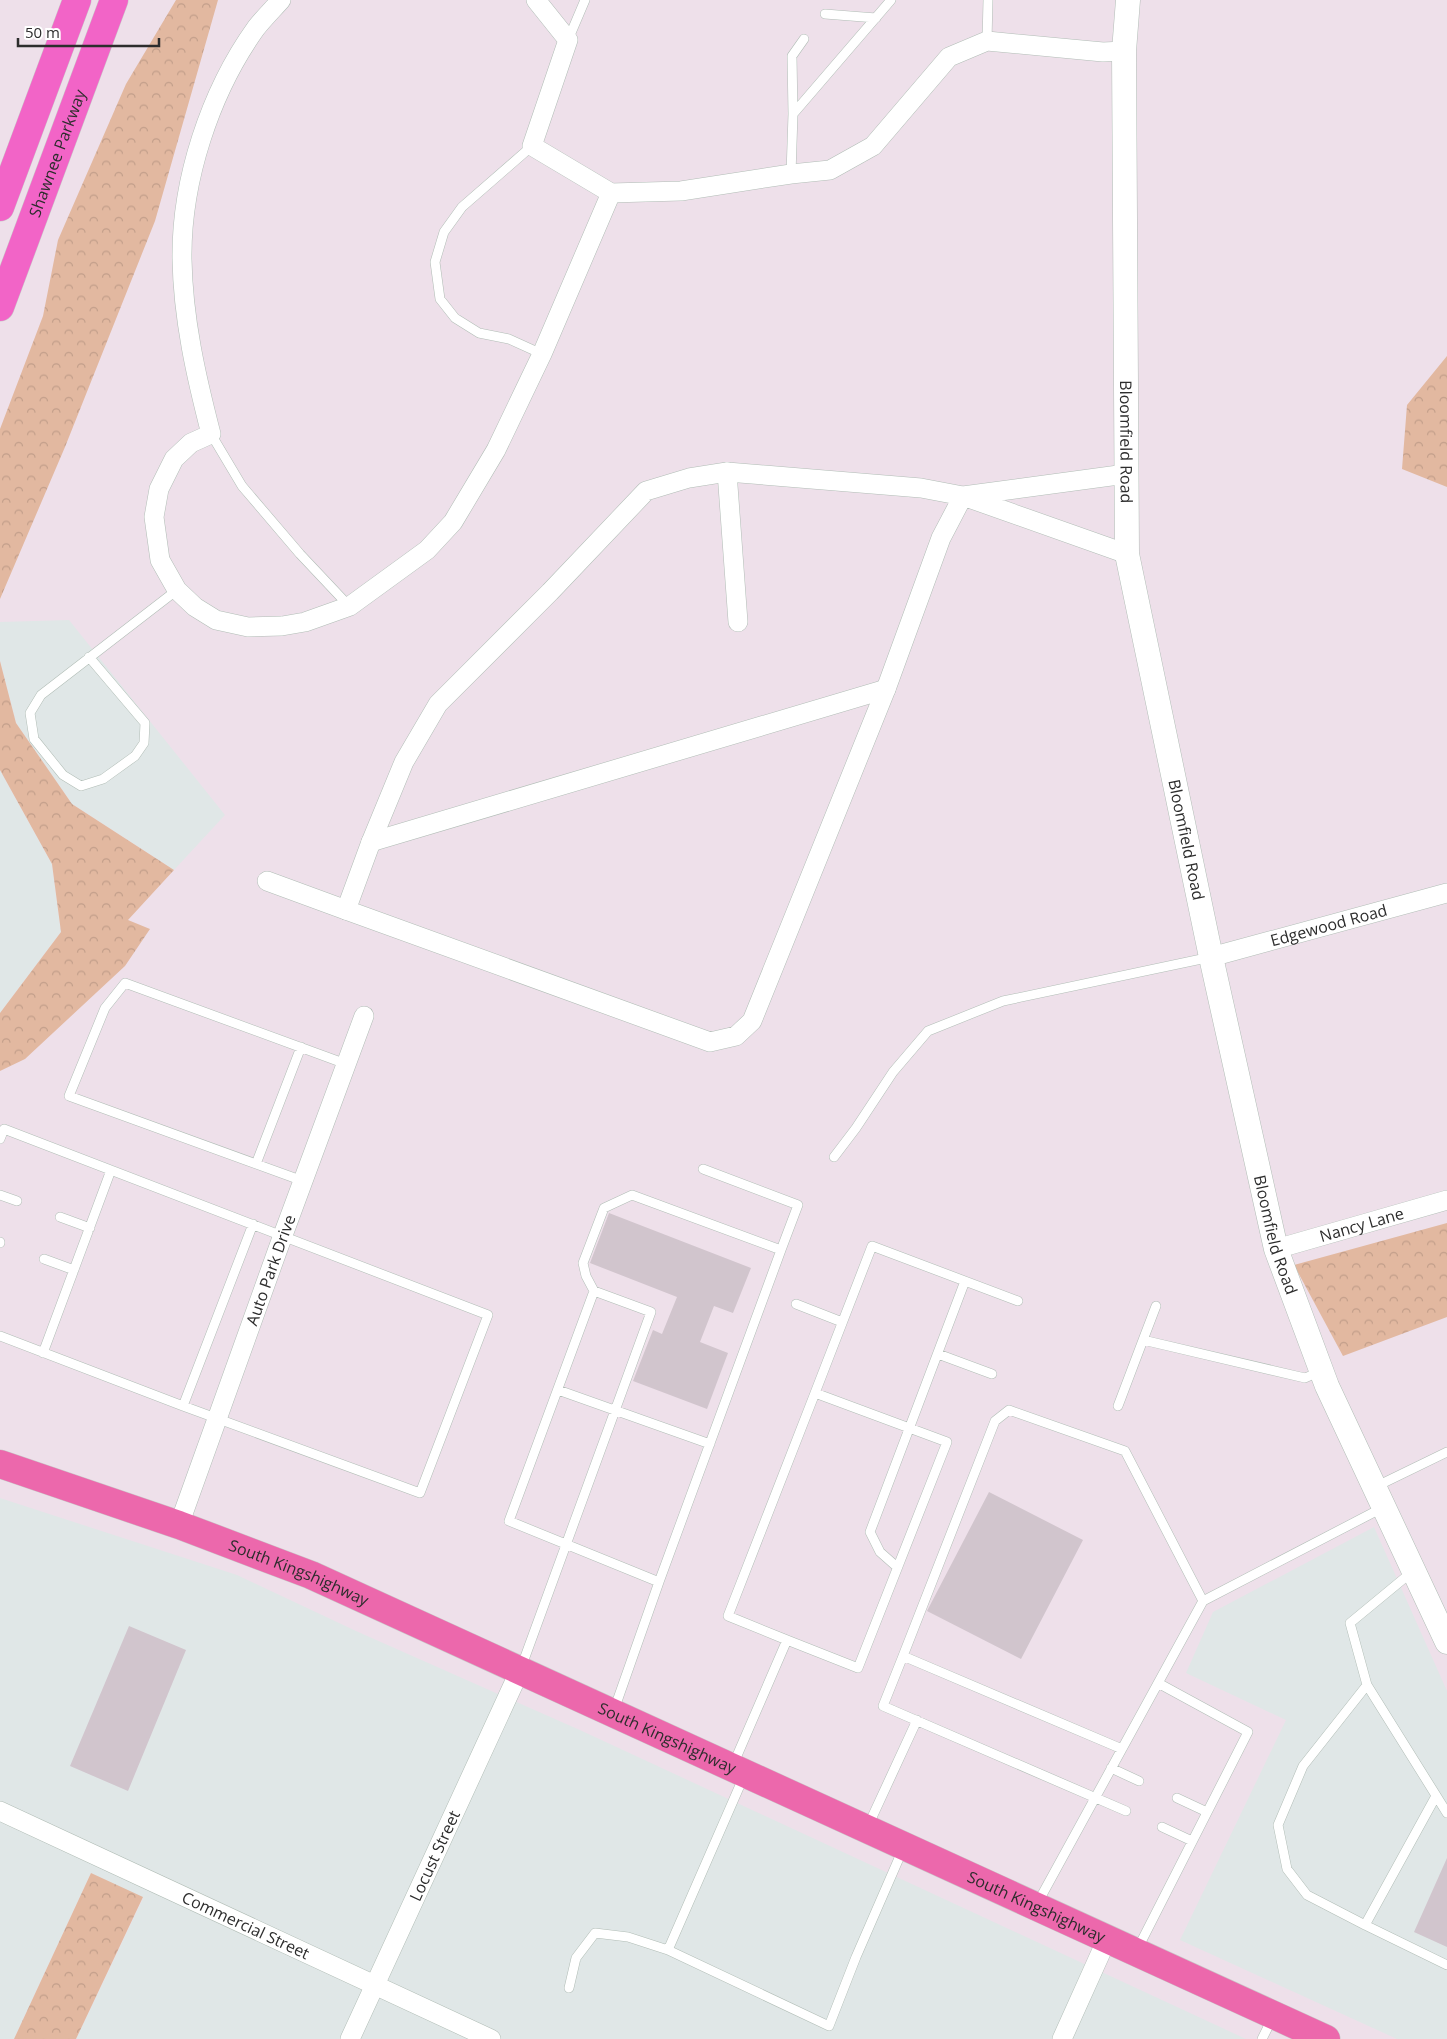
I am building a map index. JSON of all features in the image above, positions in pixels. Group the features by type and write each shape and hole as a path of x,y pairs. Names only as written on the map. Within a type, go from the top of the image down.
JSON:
{"highway":[{"path":"0,206 77,0"},
{"name":"Shawnee Parkway","path":"0,307 114,0"}],"main road":[{"name":"South Kingshighway","path":"0,1464 179,1525 311,1575 1136,1952 1268,2027 1326,2039"}],"street":[{"path":"281,0 256,28 232,67 207,123 187,188 182,258 187,321 196,373 211,434 191,443 174,458 159,489 154,517 160,560 177,590 195,607 216,620 248,627 282,626 305,622 350,606 427,550 453,522 496,450 542,354 611,193"},
{"path":"536,0 568,40 532,146 611,193 681,192 791,174 830,170 873,146 949,57 987,41 1104,52 1124,51"},
{"name":"Bloomfield Road","path":"1128,0 1124,51 1127,554 1211,957 1276,1249 1321,1371 1447,1642"},
{"path":"727,472 738,622"},
{"path":"346,910 370,842 404,762 438,704 550,592 646,491 689,478 727,472 921,488 963,496 1127,554"},
{"path":"963,496 1126,474"},
{"path":"267,881 710,1042 736,1036 752,1021 886,689 942,536 963,496"},
{"path":"370,842 886,689"},
{"name":"Edgewood Road","path":"1211,957 1447,893"},
{"name":"Auto Park Drive","path":"179,1525 364,1016"},
{"name":"Nancy Lane","path":"1276,1249 1447,1200"},
{"name":"Locust Street","path":"350,2039 520,1670"},
{"name":"Commercial Street","path":"0,1811 491,2039"},
{"path":"1065,2038 1107,1939"}],"lane":[{"path":"568,40 585,0"},
{"path":"793,114 891,0"},
{"path":"987,41 988,0"},
{"path":"825,14 876,18"},
{"path":"791,174 792,56 804,39"},
{"path":"532,146 462,207 444,232 435,262 440,299 455,318 479,332 510,339 542,354"},
{"path":"211,434 242,486 300,554 350,606"},
{"path":"89,657 146,724 144,743 135,756 103,779 81,786 63,775 34,739 30,713 40,695 89,657 177,590"},
{"path":"834,1157 894,1072 928,1031 1003,1001 1211,957"},
{"path":"303,1181 69,1096 105,1008 125,983 346,1064"},
{"path":"256,1164 301,1048"},
{"path":"0,1139 4,1129 488,1314 420,1493 43,1354 0,1336"},
{"path":"613,1713 659,1582 798,1205 703,1169"},
{"path":"43,1354 111,1170"},
{"path":"0,1195 17,1201"},
{"path":"520,1670 651,1312 594,1291 586,1276 583,1263 604,1208 632,1195 781,1250"},
{"path":"60,1217 90,1228"},
{"path":"183,1406 253,1224"},
{"path":"815,1393 947,1442 858,1668 728,1616 872,1246 1018,1301"},
{"path":"44,1259 74,1270"},
{"path":"897,1567 880,1552 870,1532 965,1281"},
{"path":"594,1291 509,1521 659,1582"},
{"path":"796,1304 842,1322"},
{"path":"1118,1406 1156,1306"},
{"path":"1144,1340 1305,1378 1321,1371"},
{"path":"938,1354 992,1374"},
{"path":"558,1390 710,1444"},
{"path":"1126,1811 883,1706 995,1421 1009,1410 1125,1452 1203,1601"},
{"path":"1036,1906 1203,1601 1446,1455"},
{"path":"1414,1570 1350,1623 1367,1685 1447,1813"},
{"path":"668,1950 787,1640"},
{"path":"903,1656 1122,1749"},
{"path":"1136,1952 1248,1732 1158,1683"},
{"path":"1367,1685 1303,1766 1278,1825 1287,1869 1307,1895 1447,1965"},
{"path":"866,1829 917,1720"},
{"path":"1111,1768 1139,1780"},
{"path":"1365,1925 1436,1796"},
{"path":"1177,1798 1208,1812"},
{"path":"1162,1827 1192,1841"},
{"path":"569,1988 576,1958 595,1933 628,1937 668,1950 829,2026 856,1957 904,1846"}],"shaded area":[{"path":"69,620 225,815 174,870 72,804 16,723 0,661 0,622"},
{"path":"0,770 52,864 61,932 0,1013"},
{"path":"0,1498 237,1575 356,1631 582,1731 1246,2039 76,2039 143,1898 91,1873 14,2039 0,2039"},
{"path":"1374,1527 1447,1691 1447,2039 1397,2039 1180,1940 1286,1720 1186,1673 1213,1612"}],"green space":[{"path":"176,0 218,0 155,221 65,447 0,599 0,429 43,316 58,240 126,84"},
{"path":"1447,356 1447,487 1402,469 1407,405"},
{"path":"0,661 16,723 72,804 174,870 128,920 150,929 125,966 25,1059 0,1071 0,1013 61,932 52,864 0,770"},
{"path":"1447,1223 1447,1317 1343,1356 1294,1265"},
{"path":"91,1873 143,1897 76,2039 14,2039"}],"building":[{"path":"609,1213 751,1268 733,1313 714,1306 700,1342 728,1353 707,1409 633,1381 653,1330 662,1334 677,1297 590,1263"},
{"path":"989,1492 1083,1540 1021,1659 927,1611"},
{"path":"129,1626 186,1650 128,1791 70,1766"},
{"path":"1447,1858 1447,1947 1414,1932"}]}
